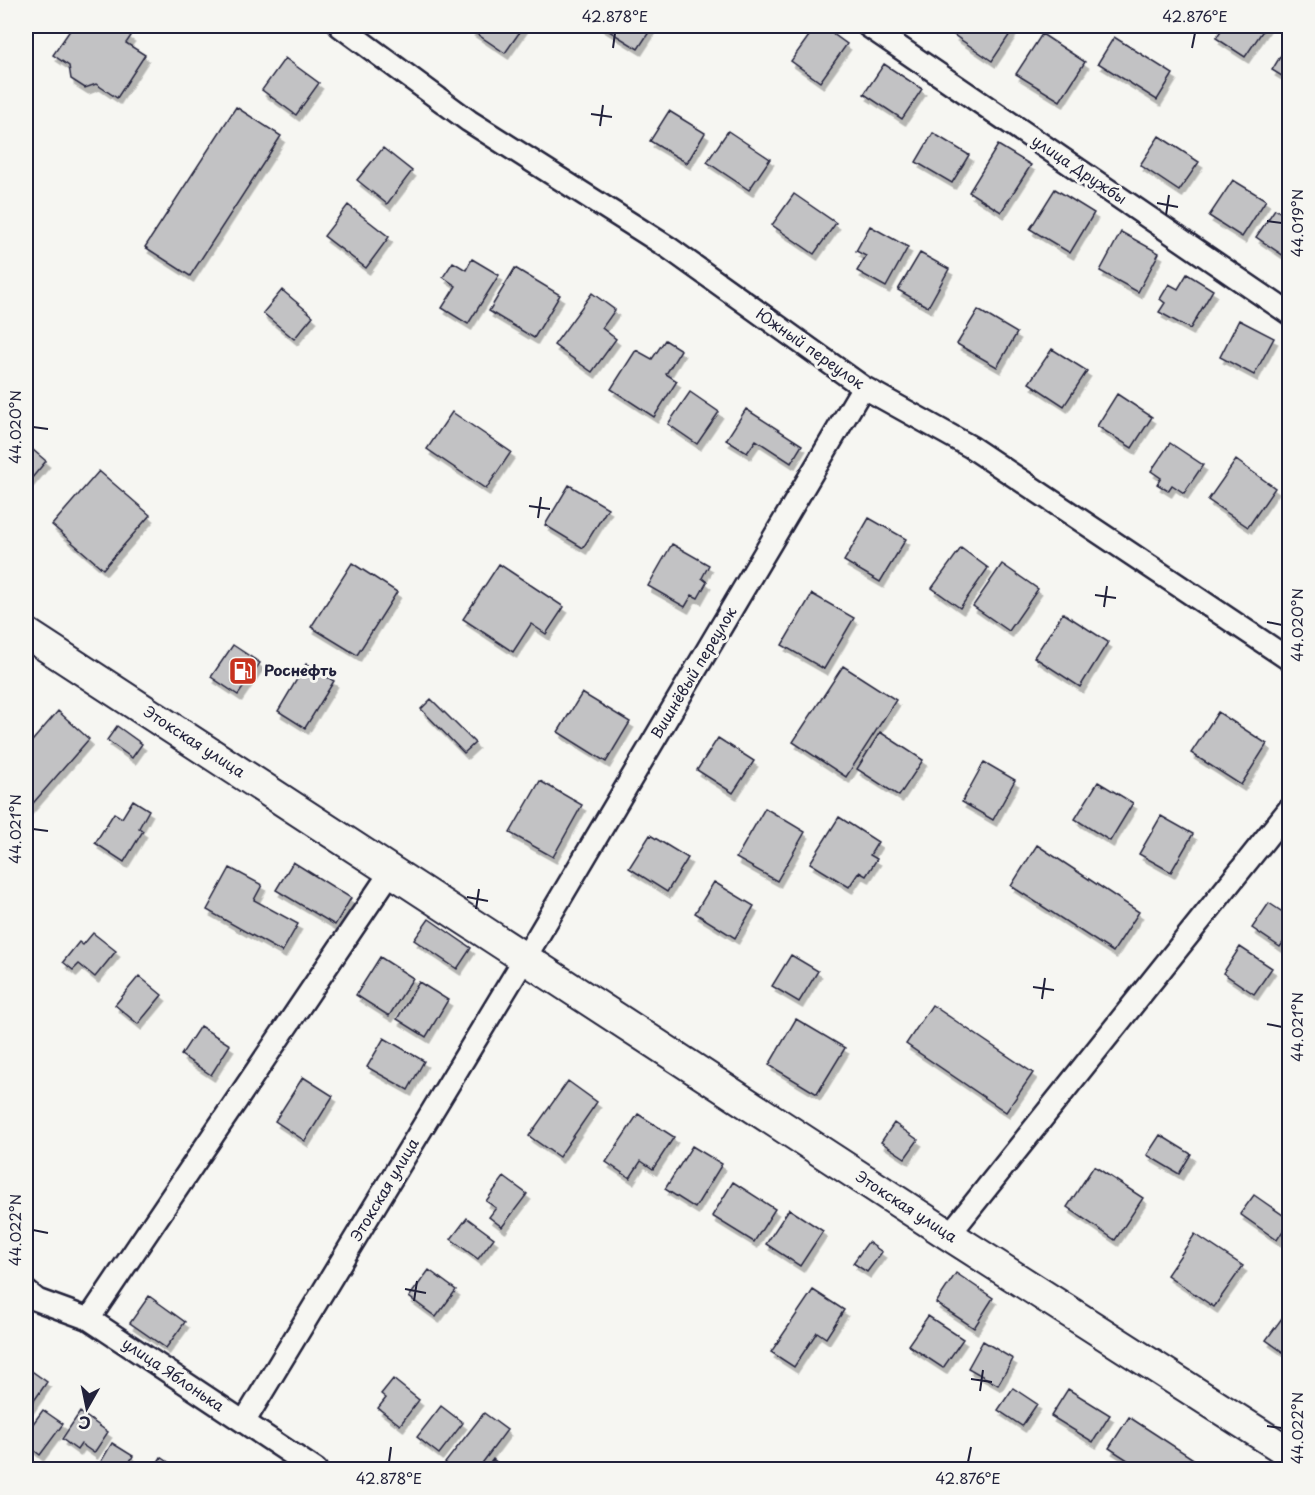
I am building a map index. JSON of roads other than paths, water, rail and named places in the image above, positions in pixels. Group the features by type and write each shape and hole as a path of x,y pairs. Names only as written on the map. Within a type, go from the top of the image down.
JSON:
{"main road":[{"name":"Этокская улица","path":"26,633 949,1235 1290,1453"}],"street":[{"name":"Южный переулок","path":"339,26 469,121 669,248 863,387 971,447 1290,660"},
{"name":"улица Дружбы","path":"868,26 1290,314"},
{"name":"Вишнёвый переулок","path":"525,958 863,387"},
{"path":"949,1235 1290,808"},
{"path":"89,1319 392,870"},
{"name":"Этокская улица","path":"244,1422 525,958"},
{"name":"улица Яблонька","path":"26,1290 37,1300 89,1319 316,1470"}],"place":[{"name":"Роснефть","path":"243,671"}]}
